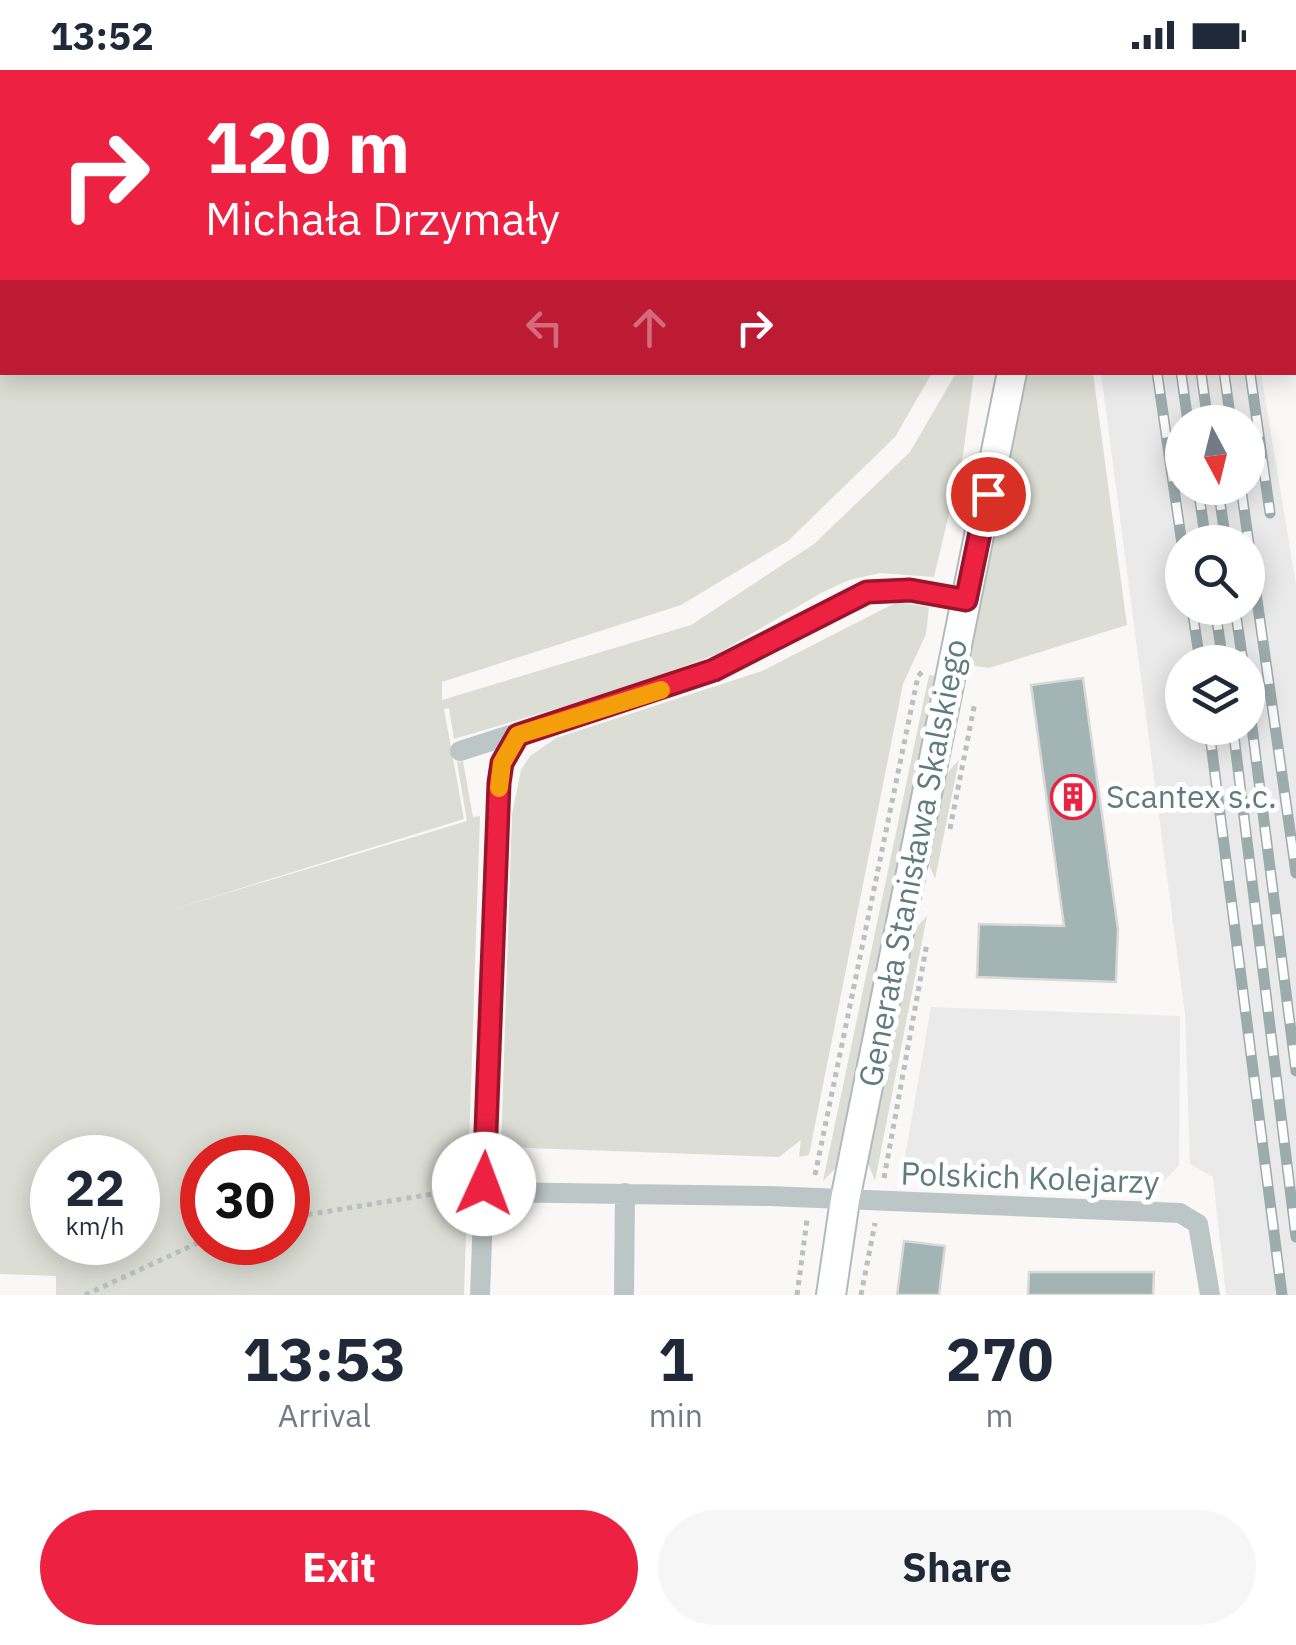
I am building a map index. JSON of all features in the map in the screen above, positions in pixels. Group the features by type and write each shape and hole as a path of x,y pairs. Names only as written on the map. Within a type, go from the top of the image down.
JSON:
{"street":[{"name":"Generała Stanisława Skalskiego","path":"831,1295 845,1200 1011,375"},
{"path":"460,751 714,670 867,592 910,590 966,600"},
{"path":"480,1295 499,783 502,763 518,735"},
{"name":"Polskich Kolejarzy","path":"484,1188 1180,1213 1198,1224 1210,1295"},
{"path":"624,1295 625,1193"}],"path":[{"path":"797,1295 811,1197 918,676 927,666"},
{"path":"310,1215 484,1188"},
{"path":"85,1295 180,1252"}],"shaded area":[{"path":"0,375 931,375 895,437 788,541 681,605 442,682 442,700 691,625 814,544 910,452 955,375 974,375 963,455 934,577 880,573 849,580 717,654 626,688 454,739 449,708 444,709 464,819 164,912 467,821 457,762 463,761 473,817 480,816 464,1295 56,1295 56,1276 0,1274"},
{"path":"1025,375 1093,375 1127,625 989,668 968,665"},
{"path":"1101,375 1261,375 1296,585 1296,1295 1226,1295 1213,1177 1190,1164 1185,1014"},
{"path":"897,602 929,607 926,634 903,684 809,1155 799,1157 801,1140 779,1157 501,1147 512,814 521,770 530,756 556,738 762,671"},
{"path":"929,675 938,676 841,1163 823,1181"},
{"path":"959,760 935,879 928,862 943,777"},
{"path":"927,916 875,1181 867,1161 914,930"},
{"path":"931,1007 1180,1016 1179,1166 1154,1190 901,1180"}],"building":[{"path":"1083,678 1118,929 1116,982 977,977 979,924 1064,926 1031,685"},
{"path":"904,1241 945,1246 939,1295 897,1295"},
{"path":"1029,1272 1154,1272 1153,1295 1028,1295"}],"railway":[{"path":"1157,375 1179,525"},
{"path":"1181,375 1186,405"},
{"path":"1201,375 1206,405"},
{"path":"1224,375 1229,405"},
{"path":"1250,375 1270,513"},
{"path":"1201,505 1203,525"},
{"path":"1221,505 1223,525"},
{"path":"1243,505 1296,873"},
{"path":"1195,625 1197,645"},
{"path":"1218,625 1220,645"},
{"path":"1238,625 1240,645"},
{"path":"1211,745 1282,1295"},
{"path":"1235,745 1296,1237"},
{"path":"1254,745 1296,1071"}],"slow traffic":[{"path":"499,788 502,763 518,735 661,690"}],"place":[{"name":"Scantex s.c.","path":"1073,797"}],"route":[{"path":"484,1184 499,783 502,763 518,735 714,670 867,592 910,590 966,600 988,494"}]}
